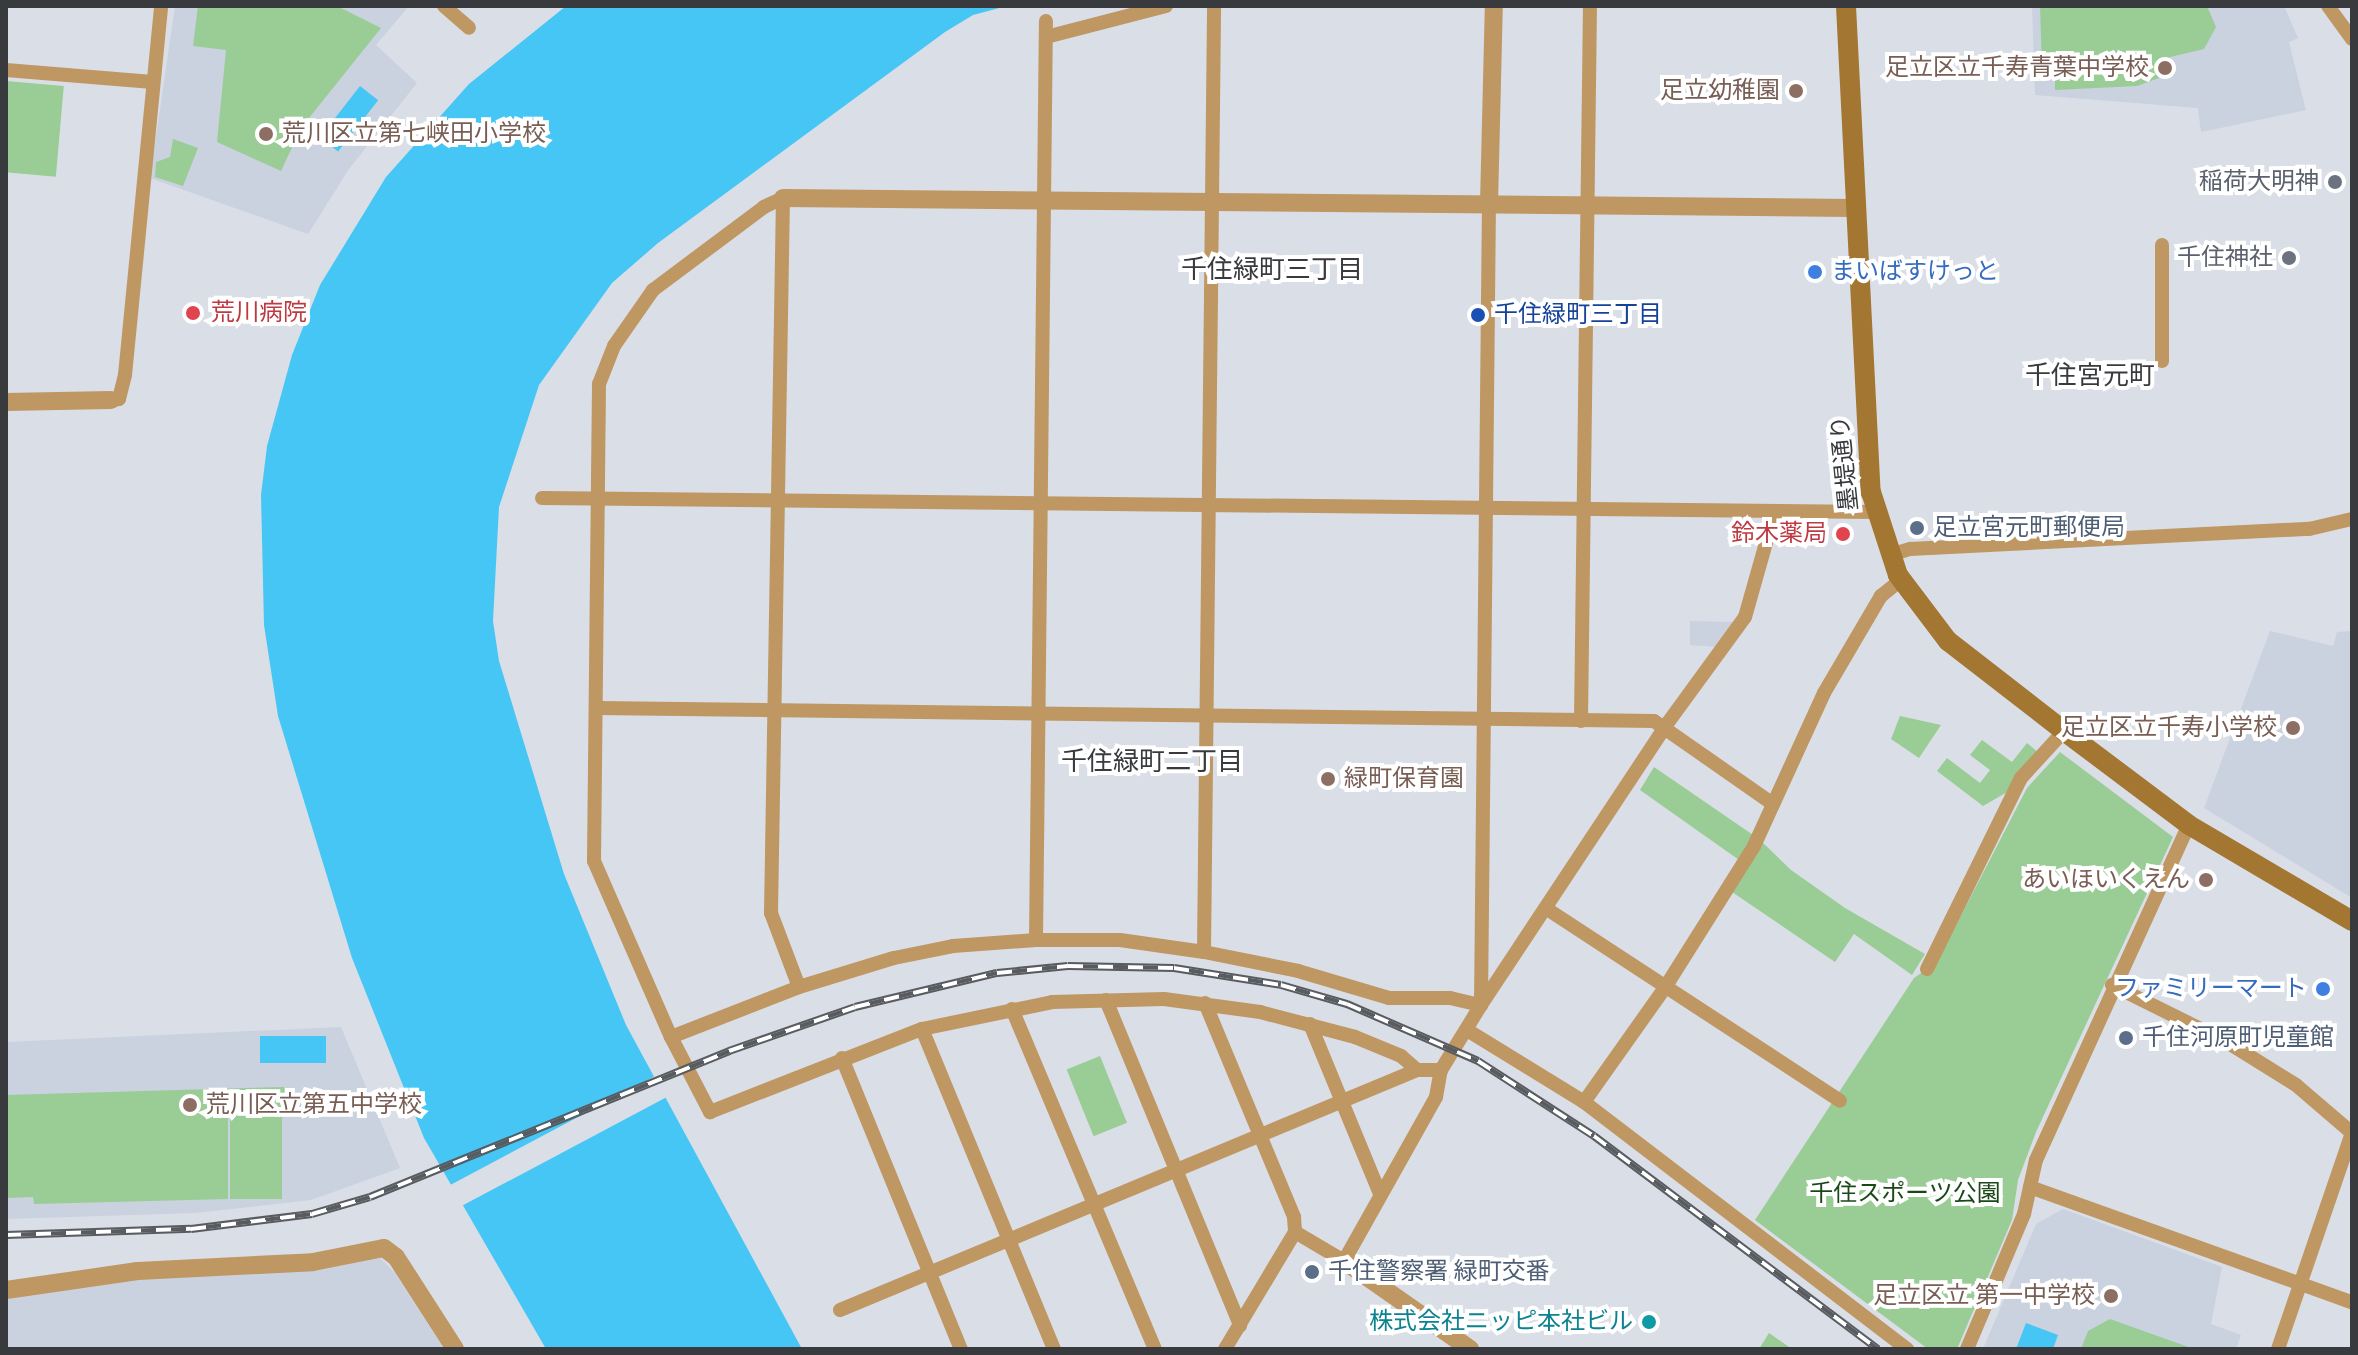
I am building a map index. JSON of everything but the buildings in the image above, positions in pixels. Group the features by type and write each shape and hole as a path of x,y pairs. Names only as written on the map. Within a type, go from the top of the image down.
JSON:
{"main road":[{"name":"墨堤通り","path":"1846,6 1855,208 1875,512 1901,580 1948,641 2064,731 2189,825 2352,921"}],"street":[{"path":"6,402 119,399 125,375 161,6"},
{"path":"444,6 469,28"},
{"path":"1046,37 1166,6"},
{"path":"1204,952 1214,6"},
{"path":"1481,1005 1489,204 1494,6"},
{"path":"1581,721 1590,6"},
{"path":"2328,6 2352,39"},
{"path":"1036,940 1046,21"},
{"path":"6,70 153,82"},
{"path":"1417,1070 1401,1056 1310,1024 1205,1003 1106,1000 1012,1009 922,1029 710,1112 671,1037 594,861 599,384 633,313 689,259 783,198 1855,208"},
{"path":"783,198 771,913 799,987"},
{"path":"2162,245 2162,361"},
{"path":"542,498 1875,512"},
{"path":"1344,1261 1436,1097 1441,1070 1481,1005 1664,728 1745,617 1775,511"},
{"path":"1890,555 1910,549 2309,529 2352,519"},
{"path":"1584,1102 1666,986 1754,846 1824,693 1881,596 1901,580"},
{"path":"596,708 1654,721 1773,804"},
{"path":"1927,969 1968,895 2021,778 2064,731"},
{"path":"1967,1349 2024,1214 2036,1160 2112,985 2189,825"},
{"path":"1547,909 1840,1101"},
{"path":"671,1037 799,987 953,946 1036,940 1120,940 1204,952 1298,971 1389,998 1450,998 1481,1005"},
{"path":"2112,985 2227,1042 2296,1085 2352,1133 2278,1349"},
{"path":"1106,1000 1240,1325"},
{"path":"1205,1003 1294,1217 1295,1232 1225,1349"},
{"path":"1012,1009 1155,1349"},
{"path":"1310,1024 1380,1194"},
{"path":"922,1029 1054,1349"},
{"path":"1467,1030 1584,1102 1907,1349"},
{"path":"842,1058 961,1349"},
{"path":"840,1310 1417,1070 1441,1070"},
{"path":"2030,1187 2352,1302"},
{"path":"1295,1232 1344,1261 1470,1349"},
{"path":"6,1290 128,1272 313,1262 384,1248 396,1257 455,1349"}],"shaded area":[{"name":"荒川区立第七峡田小学校","path":"175,6 409,6 376,45 417,83 349,169 308,234 150,178"},
{"name":"足立区立千寿青葉中学校","path":"2032,6 2284,6 2298,38 2289,42 2306,110 2201,132 2198,108 2035,95"},
{"path":"1690,621 1736,622 1717,647 1690,645"},
{"name":"足立区立千寿小学校","path":"2270,631 2333,646 2337,632 2352,631 2352,898 2204,808"},
{"name":"荒川区立第五中学校","path":"341,1027 400,1168 311,1200 195,1213 6,1219 6,1042"},
{"name":"足立区立 第一中学校","path":"2063,1209 2222,1267 2211,1324 2241,1335 2236,1349 1983,1349 2036,1224"},
{"path":"380,1258 395,1273 444,1349 6,1349 6,1298 112,1282"}],"green space":[{"path":"198,6 337,6 381,28 301,128 281,171 217,142 226,50 193,46"},
{"path":"2040,6 2207,6 2216,27 2204,49 2170,57 2175,72 2137,86 2055,90 2055,70 2042,70"},
{"path":"6,81 64,86 56,177 6,172"},
{"path":"173,139 198,148 183,186 155,177 156,162 170,157"},
{"path":"1900,716 1941,725 1919,758 1891,739"},
{"path":"1982,740 2012,762 2027,743 2039,753 2009,791 1983,806 1937,771 1947,758 1980,783 1990,770 1970,755"},
{"name":"千住スポーツ公園","path":"2060,752 2173,837 2036,1132 2018,1180 2012,1220 1957,1349 1928,1349 1755,1220 1914,978 1937,962 2027,788"},
{"path":"1654,767 1759,839 1791,870 1845,908 1925,954 1912,975 1854,934 1835,962 1732,892 1749,867 1640,790"},
{"path":"1100,1056 1127,1123 1094,1136 1067,1069"},
{"path":"284,1087 285,1100 228,1102 228,1199 34,1204 33,1197 6,1198 6,1095"},
{"path":"230,1102 282,1102 282,1199 230,1199"},
{"path":"2110,1319 2194,1349 2081,1349 2088,1331"},
{"path":"1769,1333 1792,1349 1759,1349"}],"water":[{"path":"566,6 1007,6 973,15 945,32 658,243 612,283 539,385 499,507 493,621 499,661 564,874 626,1025 802,1349 546,1349 424,1138 352,958 278,716 264,625 261,495 267,446 292,355 320,285 386,177 469,84"},
{"path":"360,86 378,100 338,151 320,137"},
{"path":"260,1036 326,1036 326,1063 260,1063"},
{"path":"2026,1323 2058,1335 2053,1349 2016,1349"}],"pier":[{"path":"657,1075 668,1096 456,1209 445,1188"}],"railway":[{"path":"6,1235 191,1229 312,1214 370,1197 729,1051 855,1007 997,973 1068,966 1174,968 1281,985 1347,1004 1478,1061 1594,1136 1878,1349"}],"place":[{"name":"足立区立千寿青葉中学校","path":"2165,68"},
{"name":"足立幼稚園","path":"1796,91"},
{"name":"荒川区立第七峡田小学校","path":"266,134"},
{"name":"稲荷大明神","path":"2335,182"},
{"name":"千住神社","path":"2289,258"},
{"name":"まいばすけっと","path":"1815,272"},
{"name":"荒川病院","path":"193,313"},
{"name":"千住緑町三丁目","path":"1478,315"},
{"name":"足立宮元町郵便局","path":"1917,528"},
{"name":"鈴木薬局","path":"1843,534"},
{"name":"足立区立千寿小学校","path":"2293,728"},
{"name":"緑町保育園","path":"1328,779"},
{"name":"あいほいくえん","path":"2206,880"},
{"name":"ファミリーマート","path":"2323,989"},
{"name":"千住河原町児童館","path":"2126,1038"},
{"name":"荒川区立第五中学校","path":"190,1105"},
{"name":"千住警察署 緑町交番","path":"1312,1272"},
{"name":"足立区立 第一中学校","path":"2111,1296"},
{"name":"株式会社ニッピ本社ビル","path":"1649,1322"}],"district":[{"name":"千住緑町三丁目","path":"1272,270"},
{"name":"千住宮元町","path":"2090,376"},
{"name":"千住緑町二丁目","path":"1152,762"}]}
